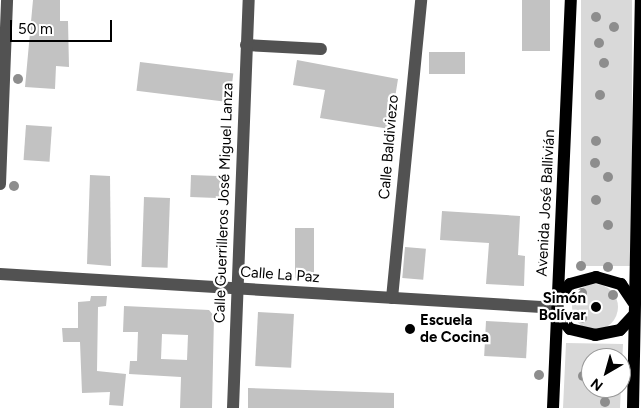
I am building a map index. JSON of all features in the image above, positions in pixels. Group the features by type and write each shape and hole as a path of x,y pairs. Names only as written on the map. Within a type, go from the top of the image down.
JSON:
{"main road":[{"name":"Avenida José Ballivián","path":"553,408 571,0"},
{"path":"633,408 635,308 638,274 641,0"},
{"path":"580,279 612,279 626,289 635,308 620,330 595,336 570,329 558,307 580,279"}],"street":[{"path":"0,184 7,0"},
{"name":"Calle Guerrilleros José Miguel Lanza","path":"233,408 236,288 249,0"},
{"name":"Calle Baldiviezo","path":"392,298 421,0"},
{"path":"246,45 321,49"},
{"name":"Calle La Paz","path":"0,274 558,307"},
{"path":"612,279 638,274"}],"shaded area":[{"path":"581,0 632,0 632,266 581,266"},
{"path":"600,284 612,290 617,298 617,316 612,324 604,329 590,330 578,324 573,316 572,302 578,290 586,285"},
{"path":"566,343 623,344 623,348 581,348 581,398 620,398 620,408 563,408"}],"building":[{"path":"33,0 60,0 60,21 68,21 69,67 56,66 55,89 25,87"},
{"path":"522,0 550,0 550,51 522,51"},
{"path":"429,52 465,52 465,74 429,74"},
{"path":"297,60 398,79 390,129 320,118 325,90 293,85"},
{"path":"140,62 233,73 230,102 136,91"},
{"path":"26,125 52,127 49,162 24,160"},
{"path":"90,175 110,176 111,266 87,264"},
{"path":"191,175 224,176 223,198 190,197"},
{"path":"144,197 170,198 168,268 142,267"},
{"path":"442,211 520,216 518,255 525,256 524,286 486,284 489,243 440,240"},
{"path":"295,228 314,228 314,278 295,278"},
{"path":"405,247 426,249 423,280 402,278"},
{"path":"91,296 107,296 106,306 98,307 97,371 126,374 123,406 109,405 110,392 82,393 80,342 63,342 62,328 78,328 78,302 90,301"},
{"path":"124,306 209,310 214,316 212,408 180,408 181,377 129,374 130,361 137,361 138,332 123,332","holes":["162,334 188,335 187,360 161,359"]},
{"path":"258,312 294,314 291,368 255,366"},
{"path":"486,321 528,323 526,358 484,356"},
{"path":"248,388 394,393 394,408 248,408"}],"place":[{"name":"Simón Bolívar","path":"596,307"},
{"name":"Escuela de Cocina","path":"410,329"}]}
